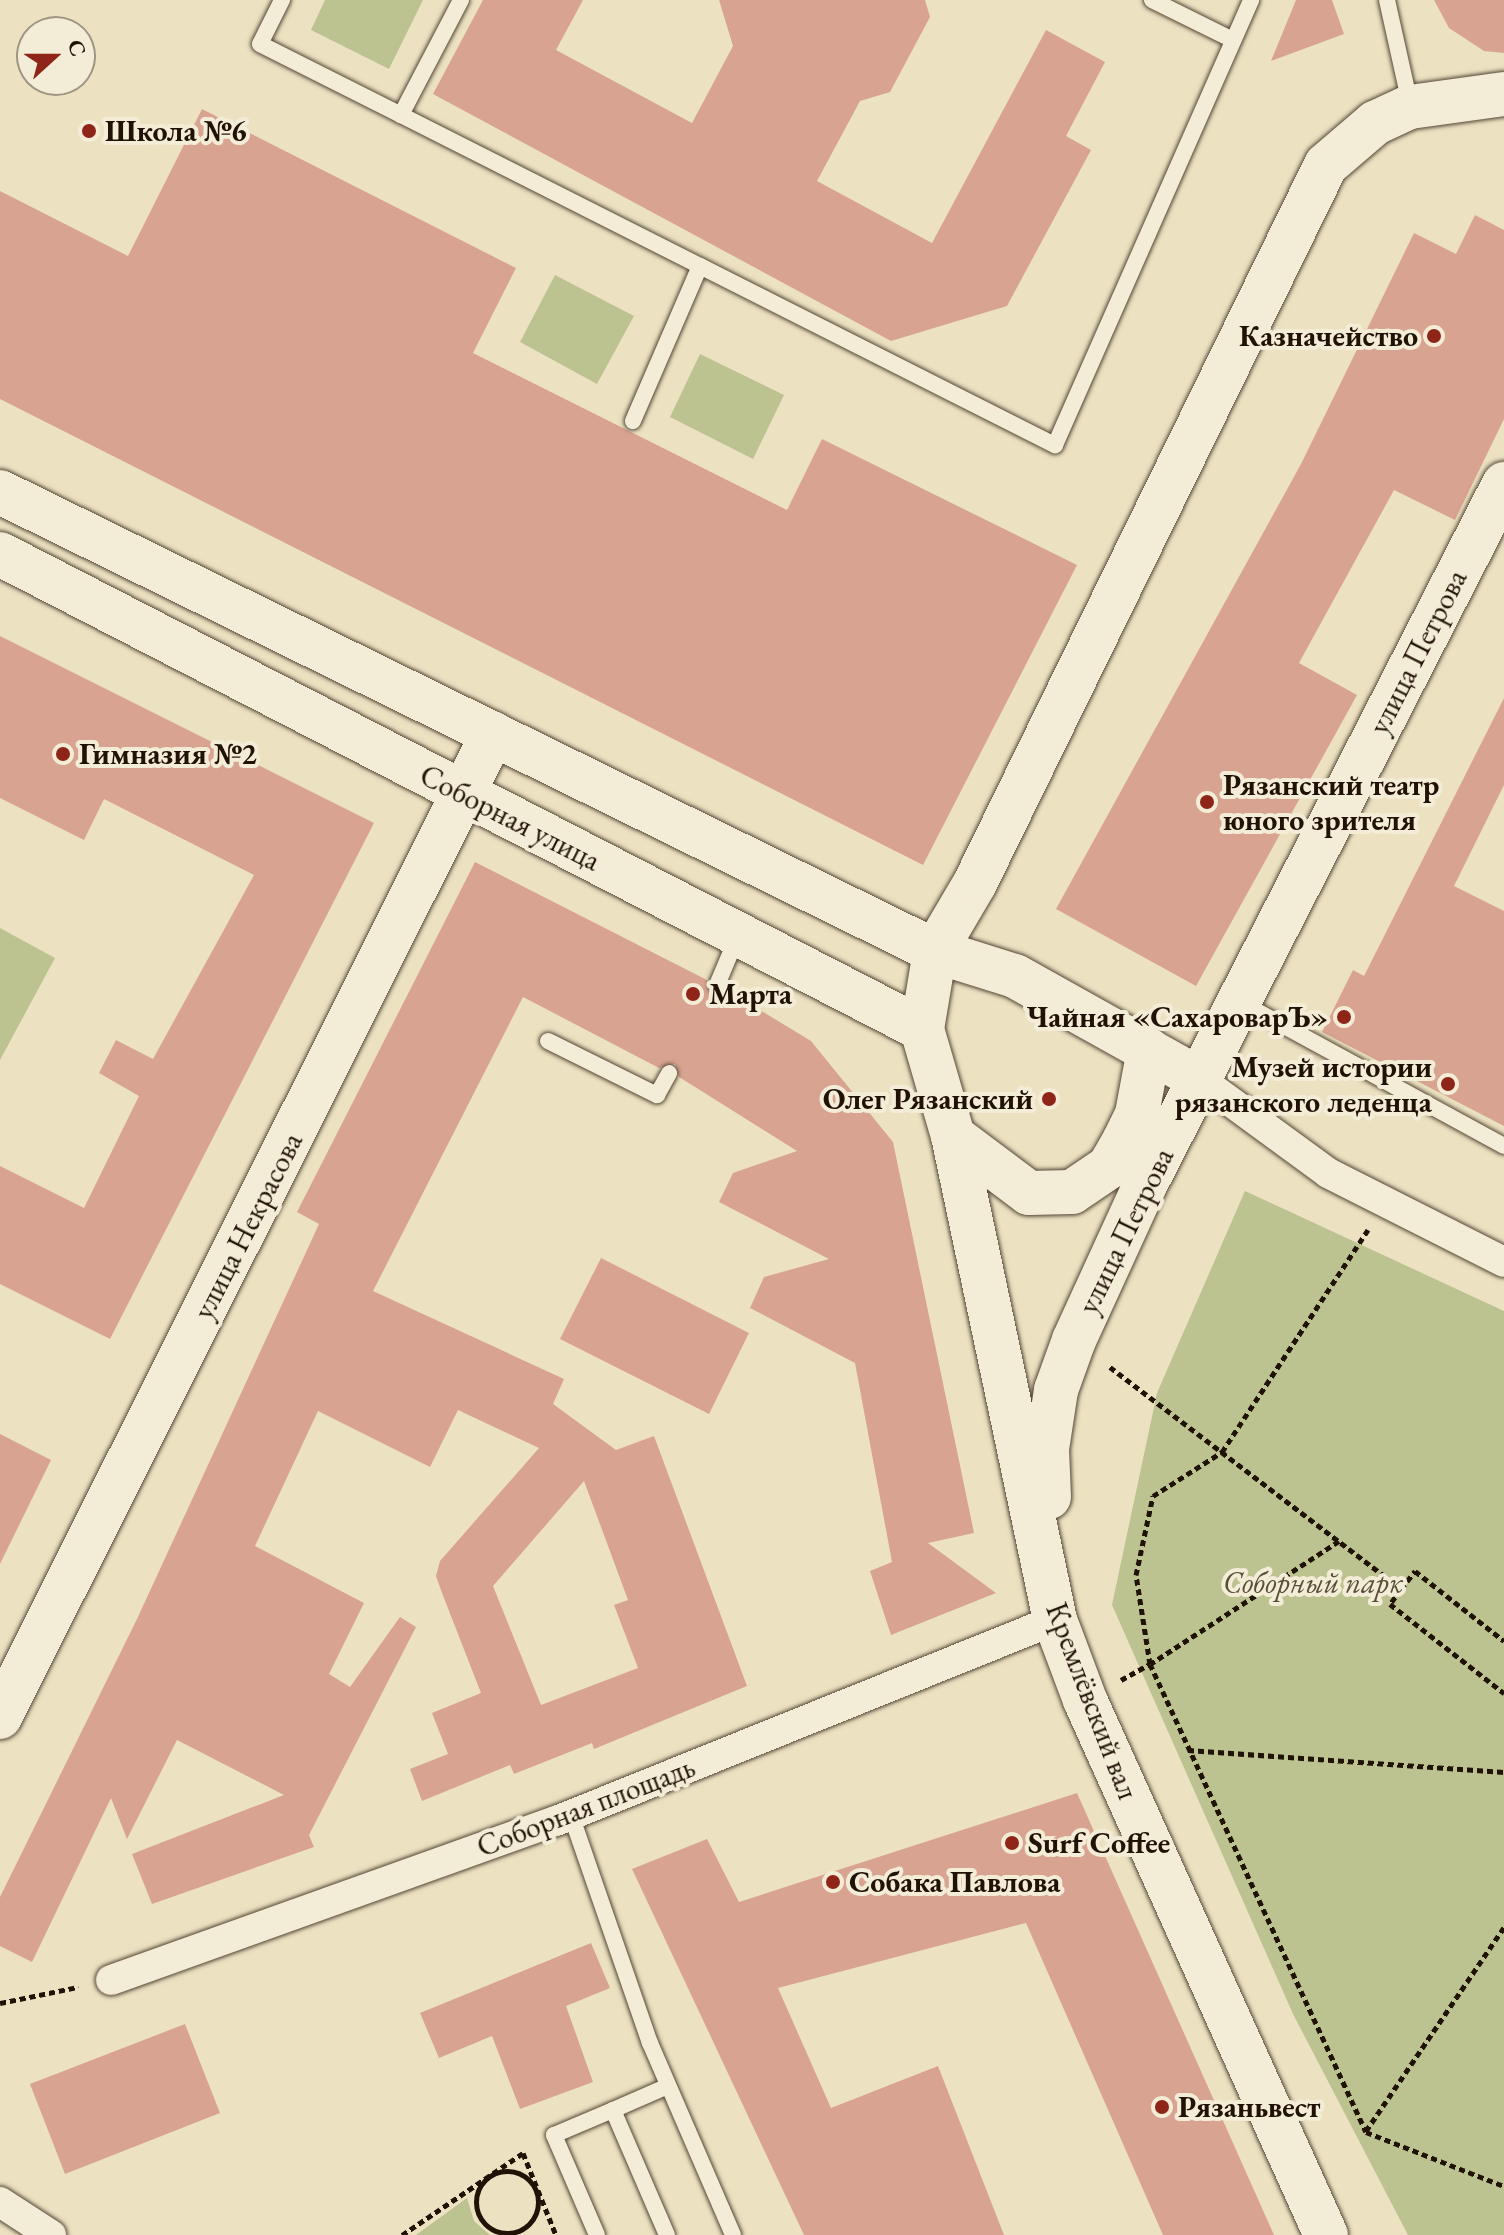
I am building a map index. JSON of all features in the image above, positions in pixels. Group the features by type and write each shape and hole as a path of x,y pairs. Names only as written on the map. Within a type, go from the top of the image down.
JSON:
{"main road":[{"path":"1149,1050 1126,1177 1072,1192 1029,1193 953,1136 922,1029 935,951 982,869 1306,198 1342,146 1410,107 1504,94"},
{"name":"улица Петрова","path":"1055,1620 1047,1449 1056,1390 1126,1177 1201,1080 1504,484"},
{"path":"0,492 935,951 1015,976 1201,1080"},
{"name":"Соборная улица","path":"0,554 922,1029"},
{"name":"улица Некрасова","path":"0,1717 493,734"},
{"name":"Кремлёвский вал","path":"953,1136 1055,1620 1085,1700 1326,2235"}],"street":[{"path":"1201,1080 1328,1173 1504,1262"},
{"name":"Соборная площадь","path":"111,1980 571,1815 1055,1620"},
{"path":"0,2202 51,2235"}],"lane":[{"path":"282,0 260,44 1055,445 1251,0"},
{"path":"401,115 461,0"},
{"path":"1152,0 1233,40"},
{"path":"1387,0 1410,107"},
{"path":"633,421 700,266"},
{"path":"717,985 739,933"},
{"path":"1241,1002 1504,1146"},
{"path":"548,1041 657,1095 669,1073"},
{"path":"571,1815 668,2086 733,2235"},
{"path":"597,2235 554,2135 668,2086"},
{"path":"613,2110 667,2235"}],"path":[{"path":"1386,1202 1222,1452 1153,1496 1136,1575 1150,1664 1366,2132 1504,2186"},
{"path":"1074,1340 1401,1589"},
{"path":"1085,1700 1150,1664 1339,1541"},
{"path":"1504,1641 1415,1571 1390,1604 1504,1693"},
{"path":"1188,1750 1504,1772"},
{"path":"1366,2132 1504,1927"},
{"path":"0,2003 111,1980"},
{"path":"402,2235 523,2153 556,2235"},
{"path":"512,2171 536,2188 532,2219 516,2231 496,2233 481,2218 476,2199 492,2174 512,2171"}],"green space":[{"path":"325,0 423,0 389,69 311,30"},
{"path":"555,275 634,316 597,384 520,342"},
{"path":"700,354 784,395 753,459 670,417"},
{"path":"0,928 55,958 0,1060"},
{"name":"Соборный парк","path":"1245,1191 1504,1311 1504,2235 1408,2235 1293,2014 1112,1605 1157,1393"},
{"path":"467,2198 474,2221 490,2235 416,2235"}],"building":[{"path":"483,0 583,0 556,50 692,123 733,46 719,0 925,0 930,17 890,92 860,101 817,181 932,243 1046,30 1105,62 1066,136 1091,150 1007,306 891,341 433,94"},
{"path":"1296,0 1332,0 1344,34 1271,61"},
{"path":"1434,0 1504,0 1504,53 1484,51 1449,28"},
{"path":"202,109 516,268 473,353 787,510 822,439 1077,565 923,865 0,399 0,191 128,256"},
{"name":"Рязанский театр юного зрителя","path":"1475,215 1504,230 1504,419 1455,520 1394,490 1299,663 1357,695 1196,986 1056,909 1301,464 1414,233 1456,254"},
{"path":"0,636 374,823 110,1339 0,1284 0,1166 84,1208 139,1096 99,1073 116,1040 153,1059 254,875 104,799 84,840 0,798"},
{"path":"1504,698 1504,785 1454,886 1504,911 1504,1126 1322,1032 1353,970 1364,976"},
{"path":"475,862 707,980 712,995 727,990 811,1041 893,1142 974,1533 928,1543 996,1593 891,1635 870,1571 892,1562 855,1363 750,1308 764,1277 829,1259 719,1202 733,1173 797,1151 679,1077 675,1064 659,1068 523,997 373,1291 564,1379 553,1404 616,1450 654,1436 747,1686 594,1749 592,1743 514,1774 510,1765 422,1801 410,1769 448,1754 432,1713 481,1693 436,1576 440,1561 539,1448 458,1410 430,1467 318,1411 255,1546 364,1603 329,1674 350,1687 400,1617 416,1627 309,1835 314,1847 152,1904 132,1854 284,1795 177,1740 127,1839 111,1798 32,1962 0,1946 0,1897 137,1619 319,1224 297,1212","holes":["584,1481 628,1600 614,1605 638,1668 541,1705 493,1586"]},
{"path":"601,1258 749,1333 709,1414 560,1339"},
{"path":"0,1434 51,1460 0,1564"},
{"path":"1077,1793 1274,2235 1163,2235 1026,1923 778,1988 831,2108 938,2066 1004,2235 804,2235 632,1869 707,1839 739,1902"},
{"path":"591,1943 610,1988 566,2006 593,2082 520,2109 492,2036 439,2058 420,2013"},
{"path":"185,2024 220,2113 65,2174 30,2084"}],"place":[{"name":"Школа №6","path":"89,131"},
{"name":"Казначейство","path":"1434,336"},
{"name":"Гимназия №2","path":"63,754"},
{"name":"Рязанский театр юного зрителя","path":"1207,802"},
{"name":"Марта","path":"693,994"},
{"name":"Чайная «СахароварЪ»","path":"1344,1017"},
{"name":"Музей истории рязанского леденца","path":"1448,1084"},
{"name":"Олег Рязанский","path":"1049,1099"},
{"name":"Surf Coffee","path":"1012,1843"},
{"name":"Собака Павлова","path":"833,1882"},
{"name":"Рязаньвест","path":"1162,2107"}]}
